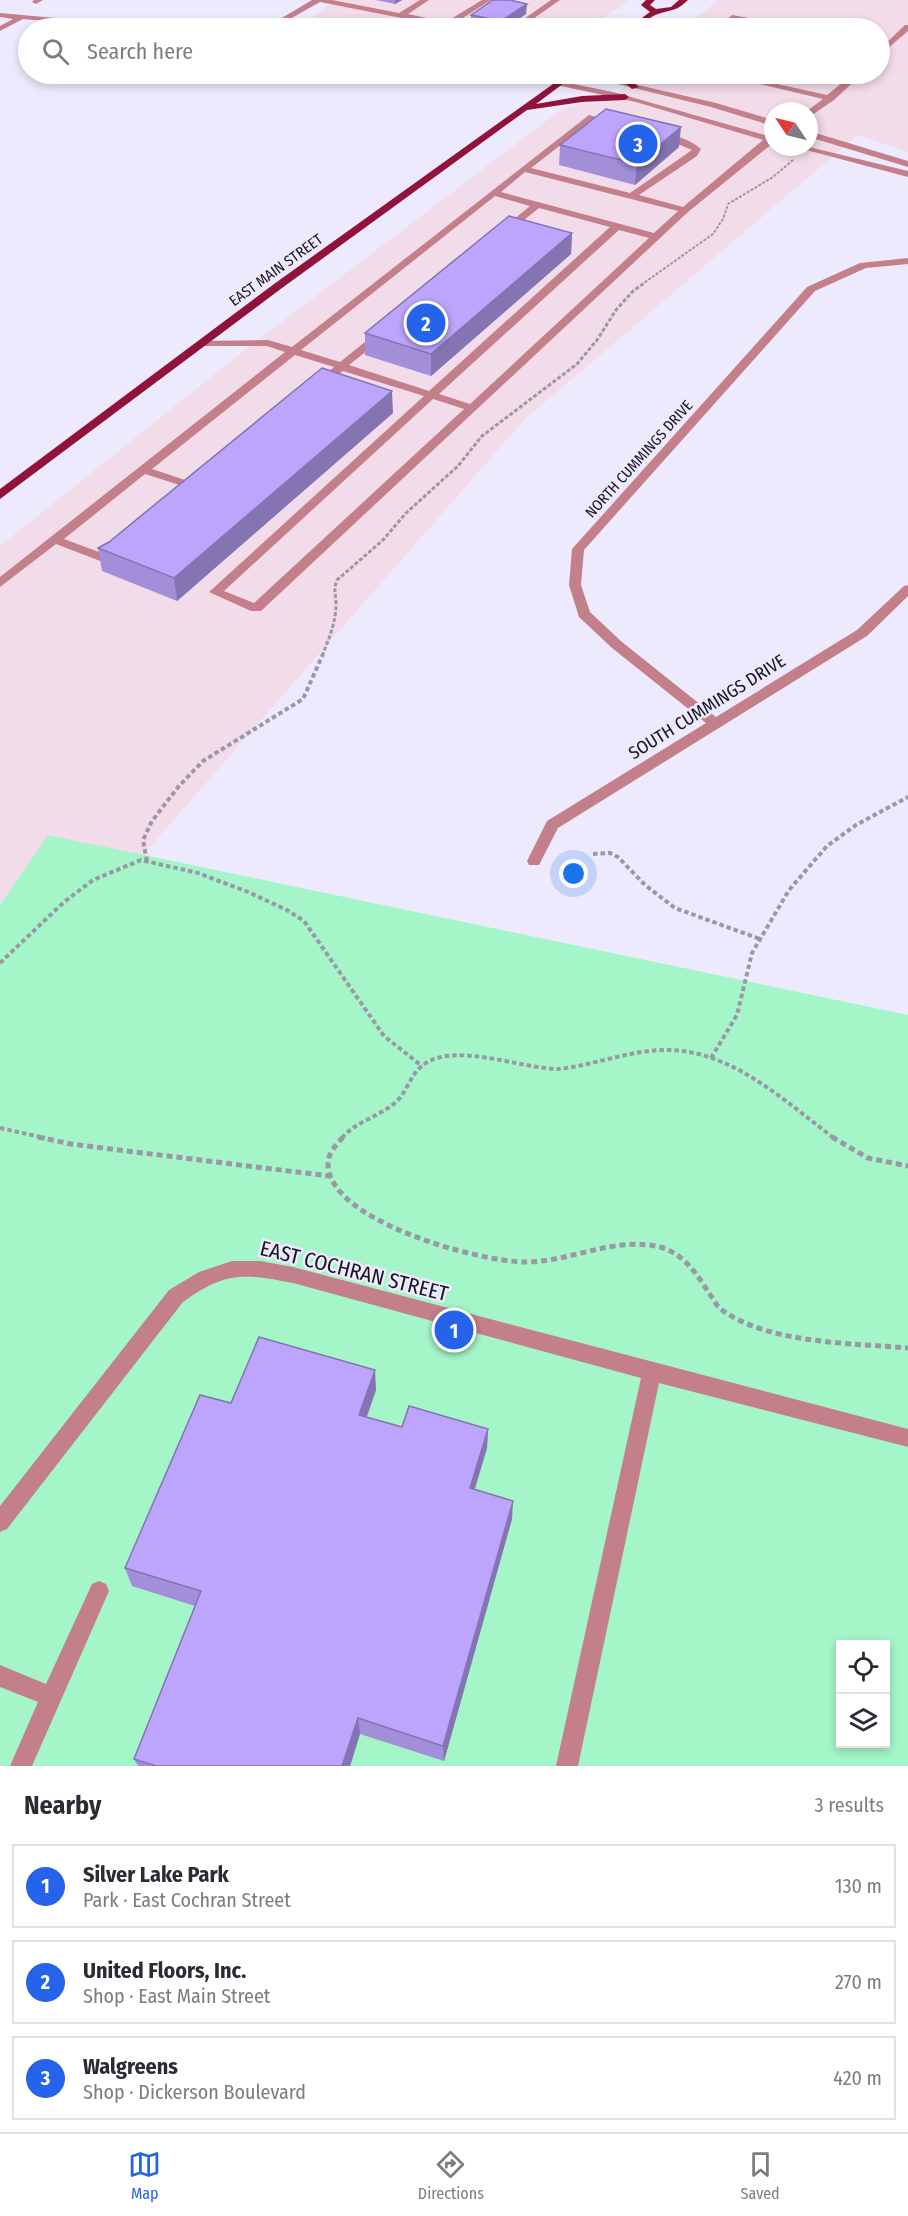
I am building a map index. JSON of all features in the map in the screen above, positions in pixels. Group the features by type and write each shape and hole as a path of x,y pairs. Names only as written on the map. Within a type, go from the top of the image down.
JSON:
{"main road":[{"path":"646,18 654,12 673,9 684,0"},
{"path":"645,2 654,12"},
{"name":"EAST MAIN STREET","path":"0,495 278,286 558,84"},
{"path":"631,84 635,87"},
{"path":"523,110 582,99 625,97"}],"street":[{"path":"287,18 319,0 410,18"},
{"path":"400,16 425,0"},
{"path":"458,18 487,0"},
{"path":"538,0 554,2"},
{"path":"530,18 554,2"},
{"path":"0,15 33,18"},
{"path":"0,29 18,19"},
{"path":"890,42 908,27"},
{"path":"570,84 764,136"},
{"path":"623,84 713,105 764,120"},
{"path":"770,84 831,98"},
{"path":"818,107 847,84"},
{"path":"0,584 592,117 624,126"},
{"path":"632,196 694,154 697,148 656,134"},
{"path":"818,137 908,164"},
{"path":"617,226 215,592 256,608 685,210 764,144"},
{"path":"818,152 908,174"},
{"path":"525,169 685,210"},
{"path":"495,193 656,237"},
{"path":"494,241 538,204"},
{"name":"NORTH CUMMINGS DRIVE","path":"715,723 617,645 584,614 574,585 578,549 811,289 864,265 908,261"},
{"path":"306,396 387,329"},
{"path":"203,343 268,343 472,408"},
{"path":"144,470 197,487"},
{"path":"56,540 108,560 126,545"},
{"name":"SOUTH CUMMINGS DRIVE","path":"534,861 552,825 862,633 908,589"},
{"name":"EAST COCHRAN STREET","path":"0,1522 176,1296 196,1280 218,1271 244,1267 293,1275 908,1438"},
{"path":"567,1766 652,1372"},
{"path":"21,1766 99,1592"},
{"path":"0,1676 51,1697"}],"path":[{"path":"147,861 143,840 152,821 202,761 303,699 331,635 336,604 334,587 337,580 383,540 406,513 458,466 482,436 577,364 597,340 616,310 633,291 713,234 729,204 773,177 799,156"},
{"path":"711,1058 737,1015 752,953 789,890 827,846 856,825 908,797"},
{"path":"593,855 618,856 645,885 675,908 760,939"},
{"path":"0,963 64,902 93,880 141,860 198,873 287,910 304,921 384,1036 422,1066"},
{"path":"908,1166 864,1157 769,1089 711,1058 702,1054 663,1050 572,1069 553,1069 452,1055 434,1059 422,1066 409,1079 401,1097 384,1111 345,1133 332,1150 327,1172 337,1190 366,1214 395,1228 482,1257 526,1263 631,1244 657,1246 679,1253 721,1310 767,1332 908,1348"},
{"path":"0,1128 71,1144 329,1176"}],"shaded area":[{"path":"334,0 628,0 603,18 313,18"},
{"path":"719,0 908,0 908,152 858,135 525,419 0,1018 0,546 241,353 562,109 581,104 604,102 628,84 890,84 890,18 695,18"}],"green space":[{"path":"48,835 908,1015 908,1766 0,1766 0,905"}],"building":[{"path":"493,0 510,0 527,4 506,18 471,15"},
{"path":"606,109 681,127 637,164 560,145"},
{"path":"509,216 572,233 431,354 365,333"},
{"path":"322,368 392,391 174,578 98,548 109,542"},
{"path":"259,1337 375,1370 359,1415 402,1427 409,1406 488,1429 470,1488 513,1501 443,1746 358,1718 342,1766 156,1766 134,1759 201,1591 125,1568 200,1395 231,1403"}],"place":[{"name":"Walgreens","path":"638,144"},
{"name":"United Floors, Inc.","path":"426,323"},
{"name":"Silver Lake Park","path":"454,1330"}]}
